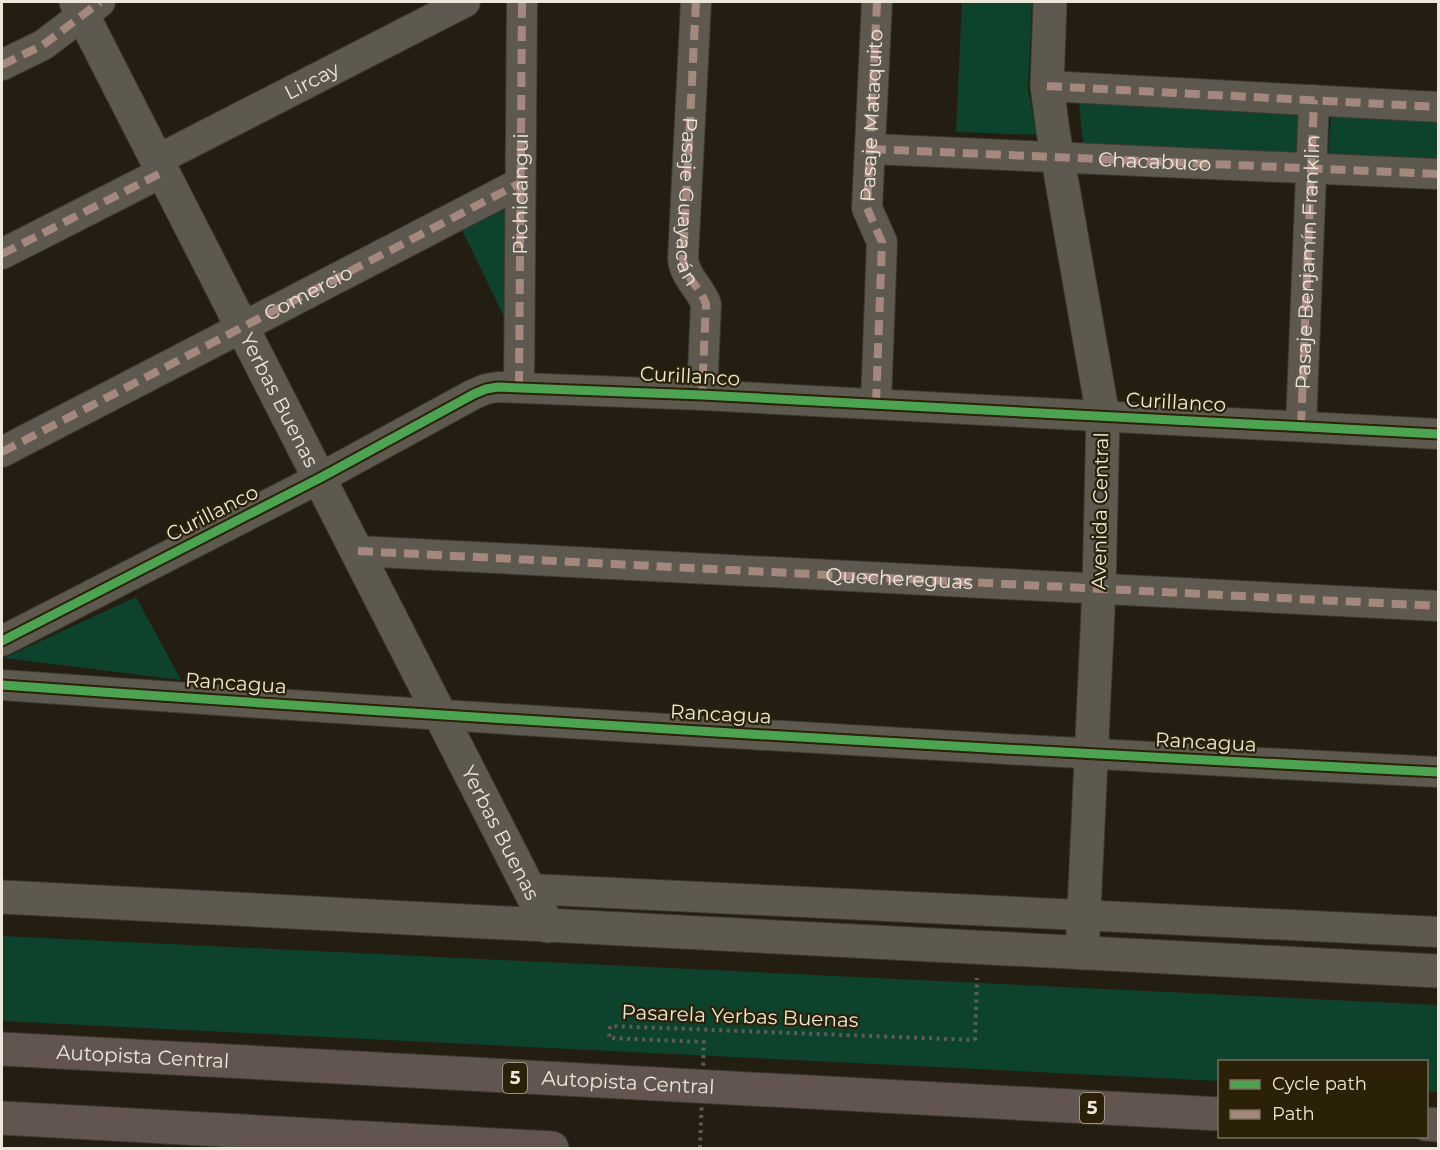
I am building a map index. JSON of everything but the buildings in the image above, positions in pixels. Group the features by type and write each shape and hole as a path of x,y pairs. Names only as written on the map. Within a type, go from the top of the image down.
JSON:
{"highway":[{"name":"Autopista Central","path":"2,1049 1218,1114"},
{"path":"2,1118 552,1149"}],"street":[{"name":"Lircay","path":"2,254 465,2"},
{"name":"Pichidangui","path":"519,386 522,2"},
{"name":"Pasaje Guayacán","path":"696,2 683,260 685,272 706,304 702,395"},
{"name":"Pasaje Mataquito","path":"876,404 882,242 867,208 877,2"},
{"name":"Avenida Central","path":"1050,2 1047,86 1102,416 1099,589 1082,953"},
{"name":"Yerbas Buenas","path":"86,6 160,166 443,716 548,926"},
{"path":"2,65 43,45 86,6"},
{"path":"1047,86 1438,107"},
{"name":"Pasaje Benjamín Franklin","path":"1301,426 1314,100"},
{"name":"Chacabuco","path":"871,149 1438,174"},
{"name":"Comercio","path":"2,452 520,183"},
{"name":"Curillanco","path":"2,640 320,478 486,389 519,386 1438,434"},
{"name":"Quechereguas","path":"358,551 1438,606"},
{"name":"Rancagua","path":"2,685 443,716 1438,772"},
{"path":"530,889 1438,932"},
{"path":"2,897 1438,971"}],"green space":[{"path":"962,2 1032,2 1028,89 1037,135 956,132"},
{"path":"1079,103 1300,112 1299,153 1083,144"},
{"path":"1331,113 1438,117 1438,160 1328,155"},
{"path":"513,195 517,343 459,224"},
{"path":"136,597 181,680 4,658"},
{"path":"2,936 1438,1005 1438,1092 1428,1091 1428,1060 1218,1060 1218,1081 2,1021"}],"marked path":[{"path":"2,65 43,45 100,2"},
{"path":"519,386 522,2"},
{"path":"696,2 683,259 687,272 706,304 702,395"},
{"path":"876,404 882,242 867,208 877,2"},
{"path":"1047,86 1438,107"},
{"path":"1301,426 1314,100"},
{"path":"871,149 1438,174"},
{"path":"2,254 163,172"},
{"path":"2,452 520,183"},
{"path":"358,551 1438,606"}],"cycle path":[{"path":"2,641 320,478 474,394 498,387 702,395 1438,434"},
{"path":"2,685 720,732 1438,772"}]}
